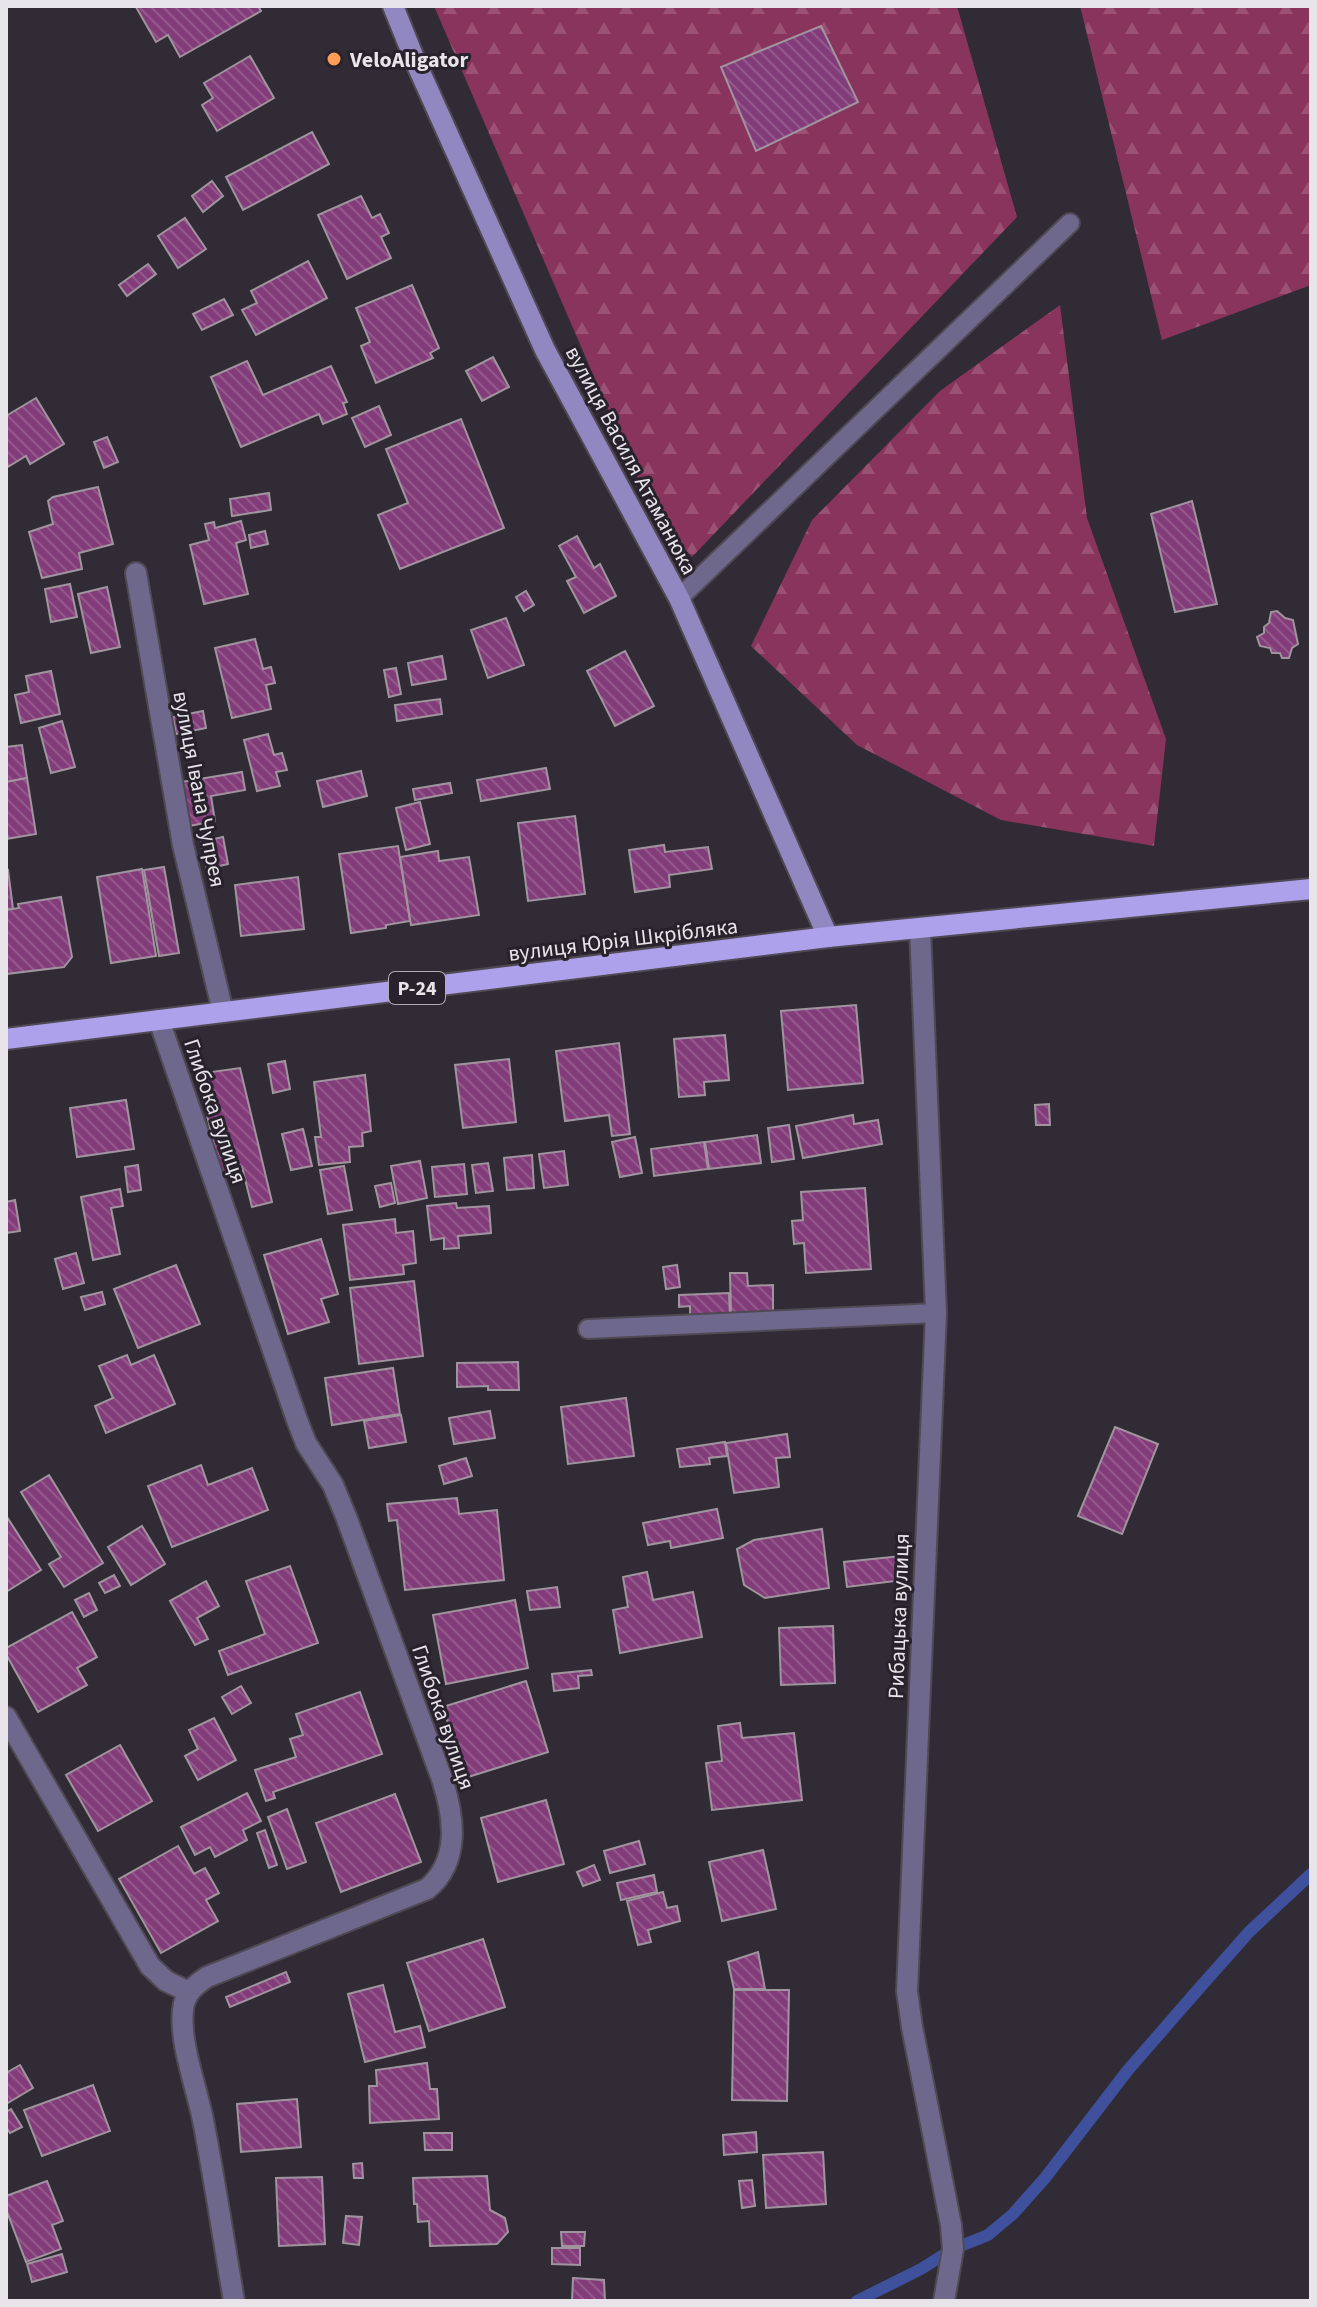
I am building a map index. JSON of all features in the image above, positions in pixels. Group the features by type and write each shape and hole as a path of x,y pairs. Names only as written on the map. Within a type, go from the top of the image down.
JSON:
{"main road":[{"name":"вулиця Юрія Шкрібляка","path":"6,1039 828,937 1311,889"}],"street":[{"name":"вулиця Василя Атаманюка","path":"393,6 545,350 679,598 828,937"},
{"name":"вулиця Івана Чупрея","path":"136,573 183,845 223,1012"},
{"name":"Рибацька вулиця","path":"920,929 936,1313 907,1991 951,2225 953,2249 944,2301"},
{"name":"Глибока вулиця","path":"159,1020 297,1420 306,1443 333,1485 347,1519 442,1779 450,1803 453,1827 446,1863 427,1889 207,1977 189,1992"},
{"path":"6,1717 150,1966 166,1981 189,1992 182,2012 184,2036 204,2123 234,2301"}],"lane":[{"path":"679,598 1070,223"},
{"path":"588,1329 936,1313"}],"green space":[{"path":"434,6 957,6 1017,217 692,557 652,511"},
{"path":"1080,6 1311,6 1311,285 1162,340"},
{"path":"1060,305 1087,518 1166,739 1154,846 1001,820 857,745 751,646 812,520 940,391"}],"building":[{"path":"258,6 261,11 180,57 168,35 156,42 136,7"},
{"path":"821,26 858,102 756,151 721,67"},
{"path":"250,56 274,98 217,131 202,105 213,98 204,83"},
{"path":"312,132 329,164 243,210 226,177"},
{"path":"212,181 223,196 203,212 192,196"},
{"path":"361,196 372,218 380,214 389,233 381,237 391,258 347,279 318,215"},
{"path":"185,218 206,249 178,268 158,236"},
{"path":"308,261 327,298 256,335 242,310 257,303 251,291"},
{"path":"148,264 156,274 127,296 119,285"},
{"path":"412,285 439,348 430,353 433,358 376,383 361,346 370,342 356,308"},
{"path":"224,299 233,315 202,330 193,314"},
{"path":"493,357 509,387 482,401 466,371"},
{"path":"247,361 263,395 331,366 347,402 343,403 347,414 323,424 319,414 241,447 211,377"},
{"path":"36,398 64,444 30,464 26,456 6,468 6,416"},
{"path":"379,406 391,435 365,447 352,418"},
{"path":"461,419 504,528 400,569 378,515 408,503 386,449"},
{"path":"107,437 118,462 104,468 94,442"},
{"path":"98,487 113,544 79,553 82,569 42,578 29,532 53,524 48,501 53,497"},
{"path":"269,493 271,510 232,516 230,499"},
{"path":"1192,501 1217,604 1175,612 1151,514"},
{"path":"241,521 246,540 236,543 248,594 204,604 190,545 209,540 205,524 214,522 215,528"},
{"path":"265,531 268,544 251,548 249,535"},
{"path":"577,536 594,568 600,564 616,596 584,613 567,581 576,577 559,546"},
{"path":"70,584 77,617 51,622 45,589"},
{"path":"107,587 120,647 91,653 78,594"},
{"path":"526,591 534,605 524,611 516,597"},
{"path":"1277,611 1293,620 1298,644 1292,648 1289,658 1282,658 1280,653 1272,653 1270,648 1260,646 1257,637 1264,633 1271,612"},
{"path":"506,618 524,665 488,678 471,630"},
{"path":"255,639 263,669 271,667 275,683 266,685 271,709 232,718 215,648"},
{"path":"625,651 654,706 615,726 587,671"},
{"path":"442,656 446,679 412,685 408,663"},
{"path":"396,668 401,694 389,697 384,670"},
{"path":"51,671 60,714 21,723 15,695 29,692 26,676"},
{"path":"440,699 442,714 397,721 395,705"},
{"path":"203,711 206,728 176,734 173,717"},
{"path":"62,721 75,767 51,773 39,728"},
{"path":"268,734 274,755 282,753 287,770 276,772 280,786 257,791 244,740"},
{"path":"22,745 27,778 6,782 6,747"},
{"path":"546,768 550,789 481,801 477,780"},
{"path":"361,771 367,796 323,807 317,781"},
{"path":"242,772 245,790 211,796 215,821 189,826 181,782"},
{"path":"27,778 36,834 6,839 6,782"},
{"path":"450,783 452,793 415,800 413,789"},
{"path":"420,802 430,844 406,850 396,808"},
{"path":"575,816 585,894 528,901 518,823"},
{"path":"223,837 228,864 207,869 201,842"},
{"path":"664,845 665,852 708,847 712,869 669,875 670,887 635,892 629,850"},
{"path":"398,846 410,921 351,933 339,854"},
{"path":"438,851 439,861 469,857 479,915 411,925 400,857"},
{"path":"164,867 179,953 159,956 144,870"},
{"path":"142,869 156,956 111,963 97,877"},
{"path":"6,871 13,909 6,910"},
{"path":"298,877 304,929 241,936 235,885"},
{"path":"61,897 72,957 64,967 6,974 6,910 19,908 18,904"},
{"path":"856,1005 863,1083 788,1090 781,1011"},
{"path":"725,1035 729,1080 704,1082 705,1095 679,1097 674,1039"},
{"path":"619,1043 630,1134 612,1136 609,1115 565,1121 556,1051"},
{"path":"509,1059 516,1122 463,1128 455,1065"},
{"path":"285,1061 290,1089 273,1093 268,1064"},
{"path":"240,1068 272,1202 252,1207 242,1167 221,1173 197,1074"},
{"path":"365,1075 371,1131 362,1133 363,1146 349,1147 350,1162 319,1165 315,1137 321,1137 314,1082"},
{"path":"126,1100 134,1149 77,1157 70,1108"},
{"path":"1049,1104 1050,1125 1036,1125 1035,1105"},
{"path":"853,1115 854,1124 878,1120 882,1144 803,1158 796,1126"},
{"path":"789,1125 794,1159 772,1162 768,1128"},
{"path":"303,1129 312,1166 291,1170 282,1134"},
{"path":"757,1135 761,1163 709,1169 705,1142"},
{"path":"635,1137 642,1173 620,1177 612,1142"},
{"path":"704,1142 708,1169 654,1176 651,1149"},
{"path":"564,1151 568,1185 544,1188 539,1154"},
{"path":"532,1155 534,1188 507,1190 504,1158"},
{"path":"420,1161 427,1198 398,1204 391,1166"},
{"path":"488,1163 493,1191 476,1193 472,1165"},
{"path":"464,1164 467,1194 435,1197 432,1167"},
{"path":"138,1165 141,1190 128,1192 125,1167"},
{"path":"344,1166 352,1210 328,1214 320,1170"},
{"path":"391,1183 395,1203 380,1207 375,1186"},
{"path":"865,1188 871,1269 806,1273 804,1243 794,1244 792,1221 803,1220 801,1192"},
{"path":"120,1189 123,1206 111,1208 120,1254 93,1260 81,1197"},
{"path":"15,1200 20,1231 6,1233 6,1202"},
{"path":"456,1203 457,1208 489,1206 491,1233 458,1236 459,1248 444,1249 444,1238 431,1240 427,1206"},
{"path":"395,1219 396,1233 413,1231 416,1263 403,1265 404,1274 350,1280 343,1225"},
{"path":"321,1239 338,1294 321,1299 329,1322 288,1334 264,1255"},
{"path":"76,1253 84,1283 63,1289 55,1259"},
{"path":"176,1265 200,1324 138,1348 114,1289"},
{"path":"677,1265 680,1287 666,1289 663,1267"},
{"path":"730,1273 747,1273 748,1286 773,1285 773,1315 731,1316"},
{"path":"414,1281 423,1356 359,1364 350,1288"},
{"path":"102,1292 105,1304 85,1310 81,1297"},
{"path":"729,1293 730,1316 690,1318 690,1306 679,1307 679,1295"},
{"path":"127,1355 131,1365 154,1355 175,1404 106,1433 95,1406 113,1398 99,1366"},
{"path":"518,1362 519,1390 488,1390 488,1386 457,1387 457,1363"},
{"path":"393,1368 400,1414 332,1425 325,1378"},
{"path":"626,1398 634,1456 568,1464 561,1407"},
{"path":"490,1411 495,1438 454,1444 449,1418"},
{"path":"401,1415 406,1442 369,1448 364,1421"},
{"path":"1115,1427 1158,1444 1122,1534 1078,1516"},
{"path":"787,1434 790,1457 776,1458 779,1487 734,1493 726,1443"},
{"path":"725,1442 727,1456 709,1458 710,1464 680,1467 677,1449"},
{"path":"466,1458 472,1476 444,1484 439,1466"},
{"path":"201,1465 208,1485 252,1468 268,1510 172,1547 148,1486"},
{"path":"49,1475 103,1563 64,1587 49,1564 61,1557 21,1492"},
{"path":"457,1498 459,1514 497,1510 504,1580 405,1590 397,1520 389,1521 387,1504"},
{"path":"717,1509 723,1538 671,1548 670,1541 648,1545 643,1523"},
{"path":"6,1518 41,1570 6,1592"},
{"path":"142,1526 165,1564 131,1585 108,1547"},
{"path":"822,1529 829,1588 765,1598 744,1585 737,1549 754,1540"},
{"path":"901,1556 904,1580 847,1587 844,1562"},
{"path":"290,1566 318,1643 228,1675 219,1651 265,1634 246,1581"},
{"path":"647,1572 653,1600 693,1592 702,1637 620,1653 613,1610 628,1607 623,1577"},
{"path":"114,1575 120,1586 105,1593 99,1583"},
{"path":"206,1581 219,1606 197,1618 208,1639 195,1645 170,1601"},
{"path":"557,1587 560,1607 530,1610 527,1591"},
{"path":"89,1593 97,1610 84,1617 75,1600"},
{"path":"515,1600 528,1668 446,1684 433,1615"},
{"path":"72,1612 97,1657 77,1668 87,1685 38,1712 6,1654 6,1648"},
{"path":"833,1626 835,1683 781,1685 779,1628"},
{"path":"591,1670 592,1675 578,1676 579,1688 554,1691 552,1674"},
{"path":"526,1681 548,1752 465,1778 443,1707"},
{"path":"241,1686 251,1703 232,1714 222,1697"},
{"path":"360,1692 382,1754 273,1792 275,1798 266,1801 255,1770 296,1757 290,1739 303,1735 296,1714"},
{"path":"214,1718 236,1760 198,1780 185,1756 198,1749 189,1730"},
{"path":"740,1723 742,1738 794,1733 802,1800 712,1810 706,1763 722,1761 718,1726"},
{"path":"120,1745 152,1801 98,1831 66,1775"},
{"path":"247,1793 261,1821 243,1830 247,1840 215,1857 210,1847 195,1855 181,1827"},
{"path":"395,1794 421,1862 341,1892 316,1823"},
{"path":"546,1800 564,1864 498,1882 481,1818"},
{"path":"287,1809 306,1862 287,1869 268,1817"},
{"path":"265,1830 277,1865 269,1868 257,1833"},
{"path":"639,1841 645,1864 610,1873 604,1851"},
{"path":"178,1846 194,1874 205,1868 219,1893 206,1900 218,1921 161,1953 119,1879"},
{"path":"763,1850 776,1909 722,1921 709,1862"},
{"path":"594,1865 600,1880 583,1886 577,1872"},
{"path":"654,1875 657,1892 621,1900 617,1883"},
{"path":"663,1892 667,1908 677,1906 680,1921 648,1930 651,1942 638,1945 627,1901"},
{"path":"483,1939 505,2007 429,2031 407,1963"},
{"path":"758,1952 765,1989 734,1989 728,1962"},
{"path":"286,1972 290,1982 230,2007 226,1997"},
{"path":"383,1985 395,2032 420,2026 425,2047 365,2062 348,1994"},
{"path":"734,1990 789,1990 787,2101 732,2100"},
{"path":"427,2063 430,2089 437,2089 439,2119 370,2123 369,2086 377,2086 376,2070"},
{"path":"20,2065 33,2088 6,2104 6,2073"},
{"path":"93,2085 110,2131 42,2156 24,2110"},
{"path":"297,2099 301,2147 241,2152 237,2104"},
{"path":"11,2109 22,2127 10,2133 6,2127 6,2112"},
{"path":"756,2132 757,2152 724,2155 723,2135"},
{"path":"424,2133 452,2133 452,2150 425,2150"},
{"path":"823,2152 826,2204 766,2208 763,2155"},
{"path":"362,2163 363,2178 354,2178 353,2164"},
{"path":"487,2176 490,2210 505,2218 508,2232 497,2244 430,2246 429,2221 418,2222 413,2178"},
{"path":"322,2177 325,2244 279,2246 276,2178"},
{"path":"752,2180 755,2206 742,2208 739,2181"},
{"path":"47,2181 63,2221 52,2225 61,2249 26,2262 6,2209 6,2196"},
{"path":"346,2216 362,2217 359,2245 343,2243"},
{"path":"561,2232 585,2232 584,2246 562,2246"},
{"path":"552,2248 580,2248 580,2265 552,2264"},
{"path":"62,2254 67,2272 32,2282 27,2264"},
{"path":"573,2278 604,2280 605,2301 572,2301"}],"waterway":[{"path":"857,2301 953,2249 988,2235 1013,2214 1045,2178 1128,2070 1195,1993 1249,1932 1311,1874"}],"place":[{"name":"VeloAligator","path":"334,59"}]}
